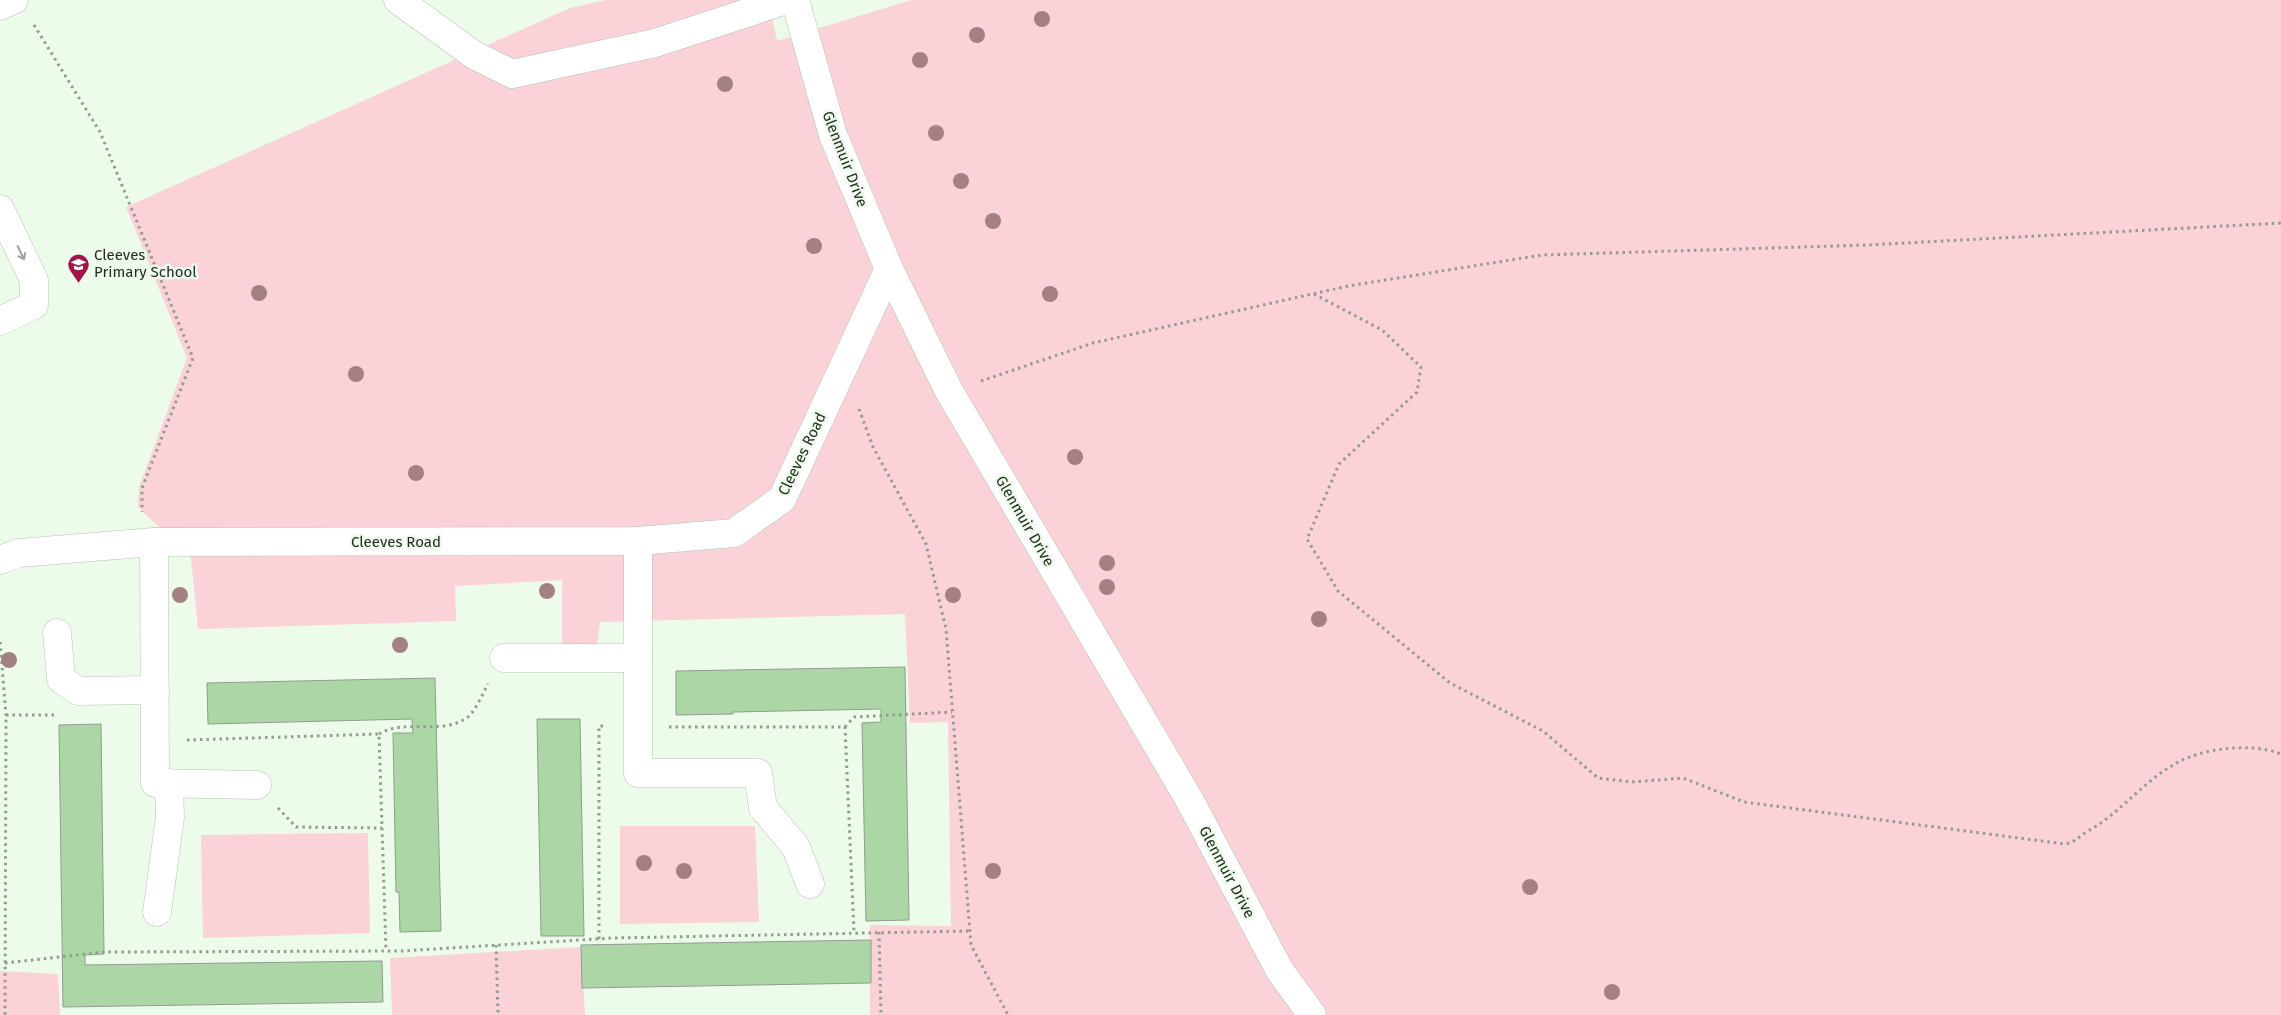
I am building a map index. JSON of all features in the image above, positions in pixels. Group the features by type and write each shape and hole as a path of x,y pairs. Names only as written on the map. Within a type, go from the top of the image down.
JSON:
{"street":[{"path":"0,6 14,0"},
{"path":"398,0 474,55 512,74 655,43 786,0"},
{"name":"Glenmuir Drive","path":"795,0 833,135 889,269 950,392 1189,798 1280,972 1312,1015"},
{"path":"0,209 34,280 34,305 0,321"},
{"name":"Cleeves Road","path":"0,560 19,553 154,542 638,541 734,533 782,499 889,269"},
{"path":"638,541 638,773 758,774 763,808 796,847 810,884"},
{"path":"154,542 155,783 257,785"},
{"path":"57,633 62,679 78,690 155,690"},
{"path":"504,658 638,658"},
{"path":"156,912 170,817 169,783"}],"path":[{"path":"32,23 100,132 193,358 142,488 142,510"},
{"path":"950,392 1093,343 1348,286 1542,255 1867,245 2281,223"},
{"path":"1314,294 1382,330 1421,368 1417,392 1339,464 1307,539 1338,591 1450,684 1543,731 1598,778 1632,782 1683,778 1744,802 2065,844 2078,840 2086,832 2104,822 2173,765 2213,750 2250,747 2281,754"},
{"path":"844,367 873,447 926,544 946,629 971,945 1008,1015"},
{"path":"0,642 6,715 5,1015"},
{"path":"155,748 186,740 378,734 389,727 449,726 469,716 504,658"},
{"path":"845,727 854,717 952,712"},
{"path":"378,734 386,951"},
{"path":"0,766 6,766"},
{"path":"257,785 296,827 382,828"},
{"path":"0,915 5,915"},
{"path":"5,963 105,952 386,951 613,938 970,931"},
{"path":"879,932 881,1015"},
{"path":"496,945 498,1015"}],"shaded area":[{"path":"606,0 768,0 777,41 911,0 2281,0 2281,1015 870,1015 870,925 951,926 948,722 910,723 905,614 600,622 597,645 562,650 562,580 455,586 456,621 198,629 191,558 138,507 139,487 187,358 126,207 570,8"},
{"path":"620,826 755,826 759,922 620,924"},
{"path":"368,833 370,933 203,938 201,835"},
{"path":"581,947 585,1015 392,1015 390,958"},
{"path":"0,971 58,974 60,1015 0,1015"}],"building":[{"path":"905,667 909,920 866,921 862,723 881,722 881,709 676,715 676,671"},
{"path":"435,678 441,931 400,932 399,892 396,892 393,733 413,733 412,719 208,724 207,683"},
{"path":"537,719 580,719 584,936 541,936"},
{"path":"101,724 104,954 85,955 85,965 382,961 383,1002 63,1007 59,725"},
{"path":"871,940 871,983 582,988 581,945"}],"place":[{"name":"Cleeves Primary School","path":"78,283"}]}
